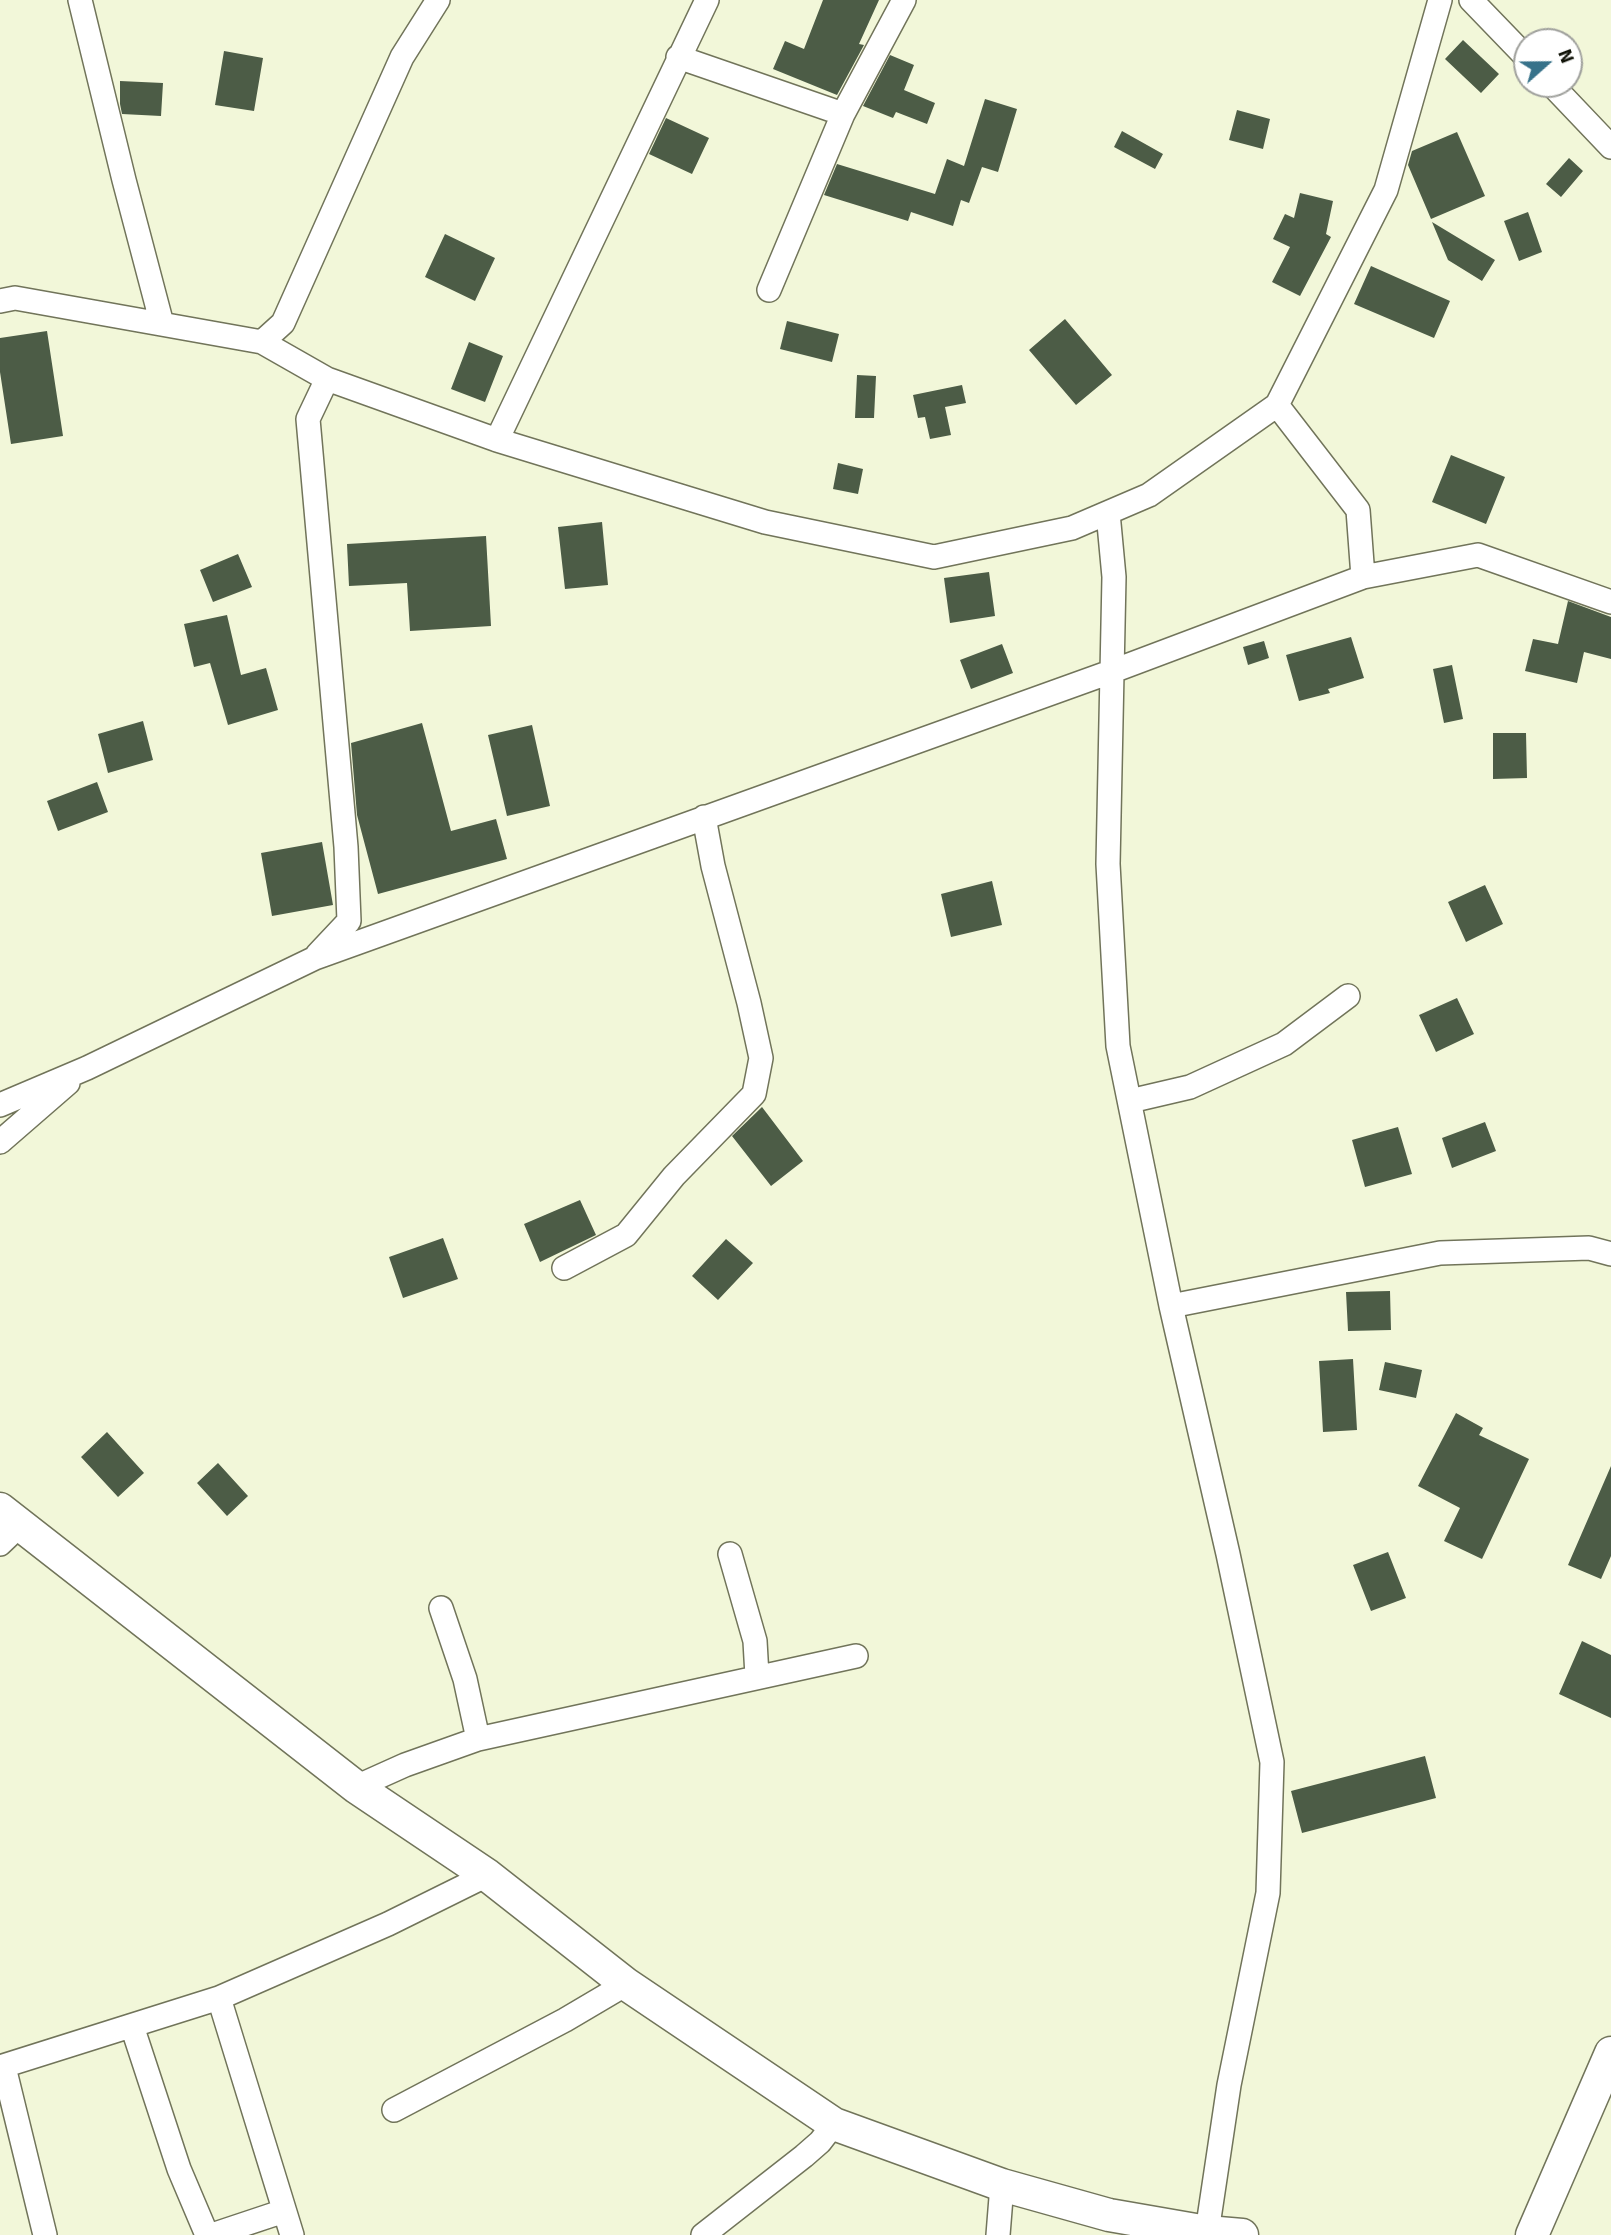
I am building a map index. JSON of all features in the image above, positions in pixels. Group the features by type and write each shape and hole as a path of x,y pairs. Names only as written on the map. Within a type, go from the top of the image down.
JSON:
{"main road":[{"path":"7,1526 356,1787 487,1875 626,1984 834,2124 1109,2225 1242,2235"},
{"path":"1532,2235 1611,2053"}],"street":[{"path":"80,0 163,324"},
{"path":"262,342 283,323 402,57 438,0"},
{"path":"497,440 706,0"},
{"path":"769,290 843,114 904,0"},
{"path":"0,301 15,298 262,342 327,379 497,440 765,522 934,557 1072,528 1149,495 1277,405 1386,190 1440,0"},
{"path":"1471,0 1513,44"},
{"path":"678,57 843,114"},
{"path":"1564,98 1611,147"},
{"path":"315,958 349,921 346,847 308,419 327,379"},
{"path":"1277,405 1358,510 1363,577"},
{"path":"1108,513 1114,577 1108,864 1118,1046 1171,1306 1228,1553 1272,1762 1268,1893 1229,2085 1207,2232"},
{"path":"0,1105 87,1068 315,958 1113,671 1363,577 1478,555 1611,602"},
{"path":"564,1268 626,1235 674,1176 754,1094 761,1058 713,866 704,817"},
{"path":"1130,1101 1190,1087 1284,1044 1348,996"},
{"path":"0,1142 87,1068"},
{"path":"1171,1306 1440,1253 1589,1248 1611,1254"},
{"path":"730,1554 755,1642 757,1676"},
{"path":"441,1608 465,1679 478,1740"},
{"path":"356,1787 405,1765 478,1740 856,1656"},
{"path":"45,2235 2,2067 219,1998 388,1924 487,1875"},
{"path":"394,2110 565,2020 626,1984"},
{"path":"219,1998 292,2235"},
{"path":"132,2025 179,2169 207,2235"},
{"path":"703,2235 804,2156 834,2124"},
{"path":"998,2235 1002,2185"},
{"path":"212,2235 284,2211"}],"building":[{"path":"823,0 879,0 859,44 864,45 837,95 773,69 785,41 804,49"},
{"path":"1463,40 1499,74 1481,93 1445,59"},
{"path":"224,51 263,58 254,111 215,105"},
{"path":"890,55 914,65 904,90 935,103 927,124 896,112 893,118 863,106"},
{"path":"120,81 163,83 161,116 122,114"},
{"path":"985,99 1017,109 998,172 982,167 969,203 961,200 953,226 911,212 908,221 824,195 837,164 935,194 947,159 964,166"},
{"path":"1237,110 1270,119 1263,149 1229,140"},
{"path":"666,118 709,138 692,174 649,154"},
{"path":"1122,131 1163,154 1155,169 1114,147"},
{"path":"1457,132 1485,196 1431,219 1408,165 1412,151"},
{"path":"1569,158 1583,171 1561,197 1546,184"},
{"path":"1300,193 1333,201 1326,234 1331,237 1300,296 1272,282 1290,247 1273,239 1285,214 1294,218"},
{"path":"1528,212 1542,252 1519,261 1504,221"},
{"path":"1432,222 1495,260 1482,281 1448,260"},
{"path":"445,234 495,258 475,301 425,277"},
{"path":"1371,266 1450,301 1434,338 1354,304"},
{"path":"1065,319 1112,375 1076,405 1029,350"},
{"path":"787,321 839,334 832,362 780,349"},
{"path":"47,331 63,436 11,444 0,372 0,338"},
{"path":"469,342 503,356 485,402 451,389"},
{"path":"857,375 876,376 874,418 855,418"},
{"path":"962,385 966,403 945,407 951,435 930,439 925,417 918,418 913,395"},
{"path":"1451,455 1505,477 1486,524 1432,502"},
{"path":"838,463 863,469 858,494 833,489"},
{"path":"602,522 608,585 565,589 558,527"},
{"path":"486,536 491,626 410,631 407,583 349,586 347,544"},
{"path":"238,554 252,587 213,602 200,570"},
{"path":"989,572 995,616 950,623 944,578"},
{"path":"1568,601 1611,617 1611,659 1584,652 1577,683 1525,671 1533,639 1558,644"},
{"path":"227,615 241,675 266,668 278,710 228,725 210,663 194,667 184,624"},
{"path":"1351,637 1364,678 1328,689 1330,693 1299,701 1286,655"},
{"path":"1264,641 1269,658 1248,665 1243,647"},
{"path":"1002,644 1013,673 971,689 960,660"},
{"path":"1452,665 1463,719 1444,723 1433,669"},
{"path":"143,721 153,760 108,773 98,734"},
{"path":"422,723 451,831 496,819 507,859 378,894 357,815 351,743"},
{"path":"532,725 550,806 507,816 488,735"},
{"path":"1493,733 1526,733 1527,778 1493,779"},
{"path":"97,782 108,812 58,831 47,801"},
{"path":"322,842 333,905 272,916 261,853"},
{"path":"992,881 1002,925 951,937 941,894"},
{"path":"1485,885 1503,924 1466,942 1448,902"},
{"path":"1457,998 1474,1034 1436,1052 1419,1015"},
{"path":"762,1107 803,1161 771,1186 732,1136"},
{"path":"1485,1122 1496,1151 1452,1168 1442,1138"},
{"path":"1398,1127 1412,1174 1365,1187 1352,1140"},
{"path":"580,1200 596,1235 540,1262 524,1224"},
{"path":"443,1238 458,1279 403,1298 389,1257"},
{"path":"726,1239 753,1263 718,1300 692,1276"},
{"path":"1390,1291 1391,1330 1348,1331 1346,1292"},
{"path":"1353,1359 1357,1430 1323,1432 1319,1361"},
{"path":"1385,1362 1422,1370 1416,1398 1379,1390"},
{"path":"1456,1413 1483,1428 1479,1435 1529,1459 1482,1559 1444,1541 1460,1508 1418,1486"},
{"path":"107,1432 144,1473 118,1497 81,1457"},
{"path":"218,1463 248,1496 227,1516 197,1483"},
{"path":"1611,1466 1611,1556 1601,1579 1568,1565"},
{"path":"1388,1552 1406,1598 1371,1611 1353,1565"},
{"path":"1582,1641 1611,1655 1611,1718 1559,1694"},
{"path":"1425,1756 1436,1798 1302,1833 1291,1791"}]}
